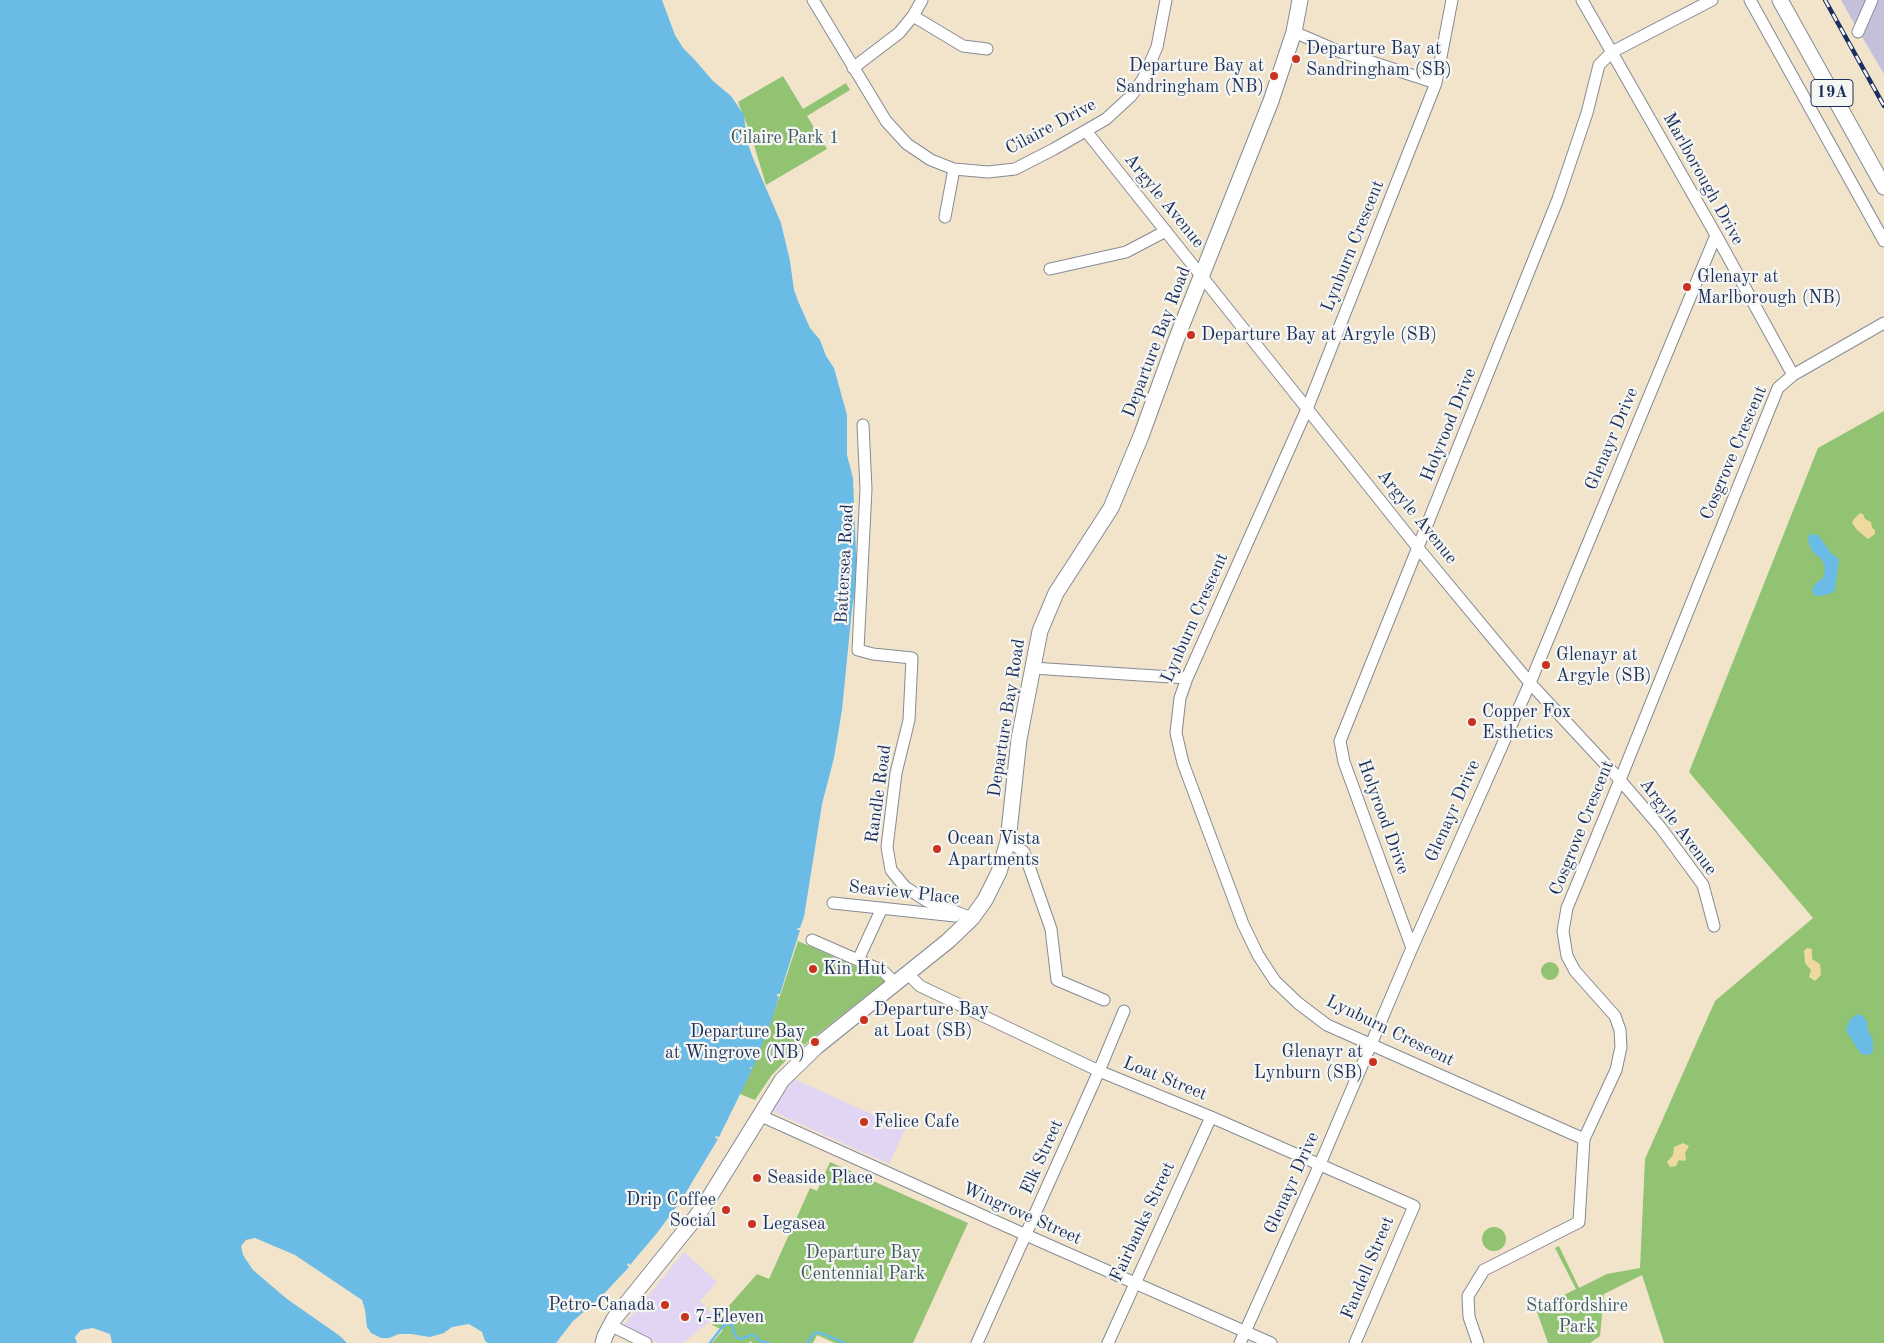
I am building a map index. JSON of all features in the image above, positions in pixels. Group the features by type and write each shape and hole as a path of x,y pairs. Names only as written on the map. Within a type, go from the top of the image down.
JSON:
{"main road":[{"name":"Departure Bay Road","path":"603,1343 610,1325 696,1217 759,1114 791,1069 948,941 972,918 999,872 1008,841 1018,739 1040,631 1056,593 1111,508 1141,436 1270,101 1294,32 1300,0"},
{"name":"19A","path":"1780,0 1884,187"}],"street":[{"name":"Cilaire Drive","path":"813,0 886,121 907,144 930,160 954,169 988,172 1015,169 1106,119 1131,96 1143,79 1157,47 1166,0"},
{"path":"853,68 899,33 913,16 922,0"},
{"name":"Lynburn Crescent","path":"1452,0 1436,83 1307,409 1187,678 1180,698 1176,733 1183,764 1243,924 1258,955 1276,981 1298,1003 1327,1025 1584,1139"},
{"name":"Marlborough Drive","path":"1582,0 1793,375"},
{"name":"Holyrood Drive","path":"1412,948 1344,762 1340,741 1558,199 1587,113 1599,65 1612,52 1712,0"},
{"path":"1750,0 1884,241"},
{"path":"1858,32 1872,0"},
{"path":"913,16 962,46 987,49"},
{"path":"1294,32 1338,52 1436,83"},
{"name":"Argyle Avenue","path":"1086,131 1418,548 1530,683 1662,828 1703,885 1714,926"},
{"path":"945,217 954,169"},
{"path":"1050,269 1126,252 1166,231"},
{"name":"Glenayr Drive","path":"1240,1343 1530,683 1716,236"},
{"name":"Cosgrove Crescent","path":"1478,1343 1470,1317 1468,1296 1484,1270 1579,1222 1584,1139 1616,1070 1621,1047 1620,1030 1615,1016 1575,972 1567,956 1563,931 1567,908 1778,388 1793,375 1884,324"},
{"name":"Battersea Road","path":"863,425 866,489 858,650 873,654 912,658"},
{"name":"Randle Road","path":"912,658 909,720 896,773 887,847 891,870 905,887 927,901 972,918"},
{"path":"1032,668 1187,678"},
{"path":"1008,841 1024,852 1051,929 1057,980 1104,1000"},
{"name":"Seaview Place","path":"832,904 972,918"},
{"path":"858,960 882,908"},
{"path":"812,940 883,970 896,984"},
{"name":"Loat Street","path":"908,974 920,986 1100,1071 1211,1116 1414,1206"},
{"name":"Elk Street","path":"977,1343 1100,1071 1124,1011"},
{"name":"Wingrove Street","path":"759,1114 1026,1235 1272,1343"},
{"name":"Fairbanks Street","path":"1108,1343 1211,1116"},
{"name":"Fandell Street","path":"1355,1343 1414,1206"},
{"path":"610,1325 646,1343"}],"shaded area":[{"path":"1841,0 1884,0 1884,74 1855,25"},
{"path":"794,1079 905,1129 889,1164 772,1111"},
{"path":"684,1252 717,1282 700,1301 715,1317 683,1343 659,1343 624,1325"}],"green space":[{"name":"Cilaire Park 1","path":"783,76 803,109 846,83 850,90 807,116 827,149 766,185 751,135 738,102"},
{"name":"Staffordshire Park","path":"1884,411 1884,1343 1664,1343 1642,1275 1604,1294 1600,1336 1590,1343 1548,1343 1536,1309 1576,1289 1555,1248 1559,1246 1579,1288 1607,1274 1640,1268 1645,1159 1715,1001 1813,918 1689,772 1818,448"},
{"path":"798,941 886,980 790,1056 771,1076 755,1100 740,1094 762,1044"},
{"path":"1546,962 1554,962 1559,967 1557,978 1546,980 1541,975 1541,967"},
{"name":"Departure Bay Centennial Park","path":"830,1162 968,1223 913,1343 835,1343 817,1335 813,1343 753,1343 750,1341 749,1343 712,1343 723,1330 712,1325 757,1274 769,1279 810,1188 817,1191"},
{"path":"1494,1227 1499,1228 1505,1234 1505,1244 1499,1250 1494,1251 1489,1250 1483,1244 1482,1239 1483,1234 1489,1228"}],"sand":[{"path":"1860,513 1871,522 1875,531 1875,534 1868,539 1852,523"},
{"path":"1807,948 1812,949 1812,959 1820,964 1821,975 1815,981 1809,977 1811,970 1805,963 1804,951"},
{"path":"1683,1143 1689,1146 1685,1153 1686,1159 1684,1161 1679,1160 1676,1166 1670,1167 1667,1162 1673,1155 1674,1147"}],"water":[{"path":"0,0 662,0 675,35 683,48 713,81 731,96 744,115 747,141 781,223 790,261 794,290 810,328 820,340 826,356 834,368 847,415 847,455 853,478 857,577 842,710 834,758 822,804 804,917 800,928 797,930 800,930 780,994 777,994 779,997 773,1016 753,1068 750,1067 752,1070 719,1137 716,1136 715,1138 718,1139 679,1204 676,1204 677,1206 657,1233 630,1265 628,1263 629,1267 599,1299 573,1321 556,1343 488,1343 485,1341 482,1332 469,1324 452,1327 444,1333 430,1337 399,1334 389,1338 381,1338 371,1333 367,1327 362,1300 295,1255 255,1238 246,1240 241,1246 243,1255 253,1270 287,1299 340,1336 347,1343 112,1343 110,1334 93,1328 81,1330 75,1337 77,1343 0,1343"},
{"path":"1811,534 1818,535 1831,553 1839,559 1835,590 1832,593 1820,596 1815,596 1812,590 1815,584 1823,578 1825,568 1822,560 1812,551 1809,544 1808,537"},
{"path":"1858,1014 1867,1021 1868,1030 1873,1040 1873,1052 1869,1055 1861,1054 1846,1031 1850,1019"}],"waterway":[{"path":"710,1343 723,1326 728,1324 732,1325 736,1337 741,1339 751,1335 760,1341 769,1343"},
{"path":"807,1343 814,1333 821,1333 845,1343"}],"railway":[{"path":"1825,0 1884,106"}],"place":[{"name":"Departure Bay at Sandringham (SB)","path":"1296,59"},
{"name":"Departure Bay at Sandringham (NB)","path":"1274,76"},
{"name":"Glenayr at Marlborough (NB)","path":"1687,287"},
{"name":"Departure Bay at Argyle (SB)","path":"1191,335"},
{"name":"Glenayr at Argyle (SB)","path":"1546,665"},
{"name":"Copper Fox Esthetics","path":"1472,722"},
{"name":"Ocean Vista Apartments","path":"937,849"},
{"name":"Kin Hut","path":"813,969"},
{"name":"Departure Bay at Loat (SB)","path":"864,1020"},
{"name":"Departure Bay at Wingrove (NB)","path":"815,1042"},
{"name":"Glenayr at Lynburn (SB)","path":"1373,1062"},
{"name":"Felice Cafe","path":"864,1122"},
{"name":"Seaside Place","path":"757,1178"},
{"name":"Drip Coffee Social","path":"726,1210"},
{"name":"Legasea","path":"752,1224"},
{"name":"Petro-Canada","path":"665,1305"},
{"name":"7-Eleven","path":"685,1317"}]}
